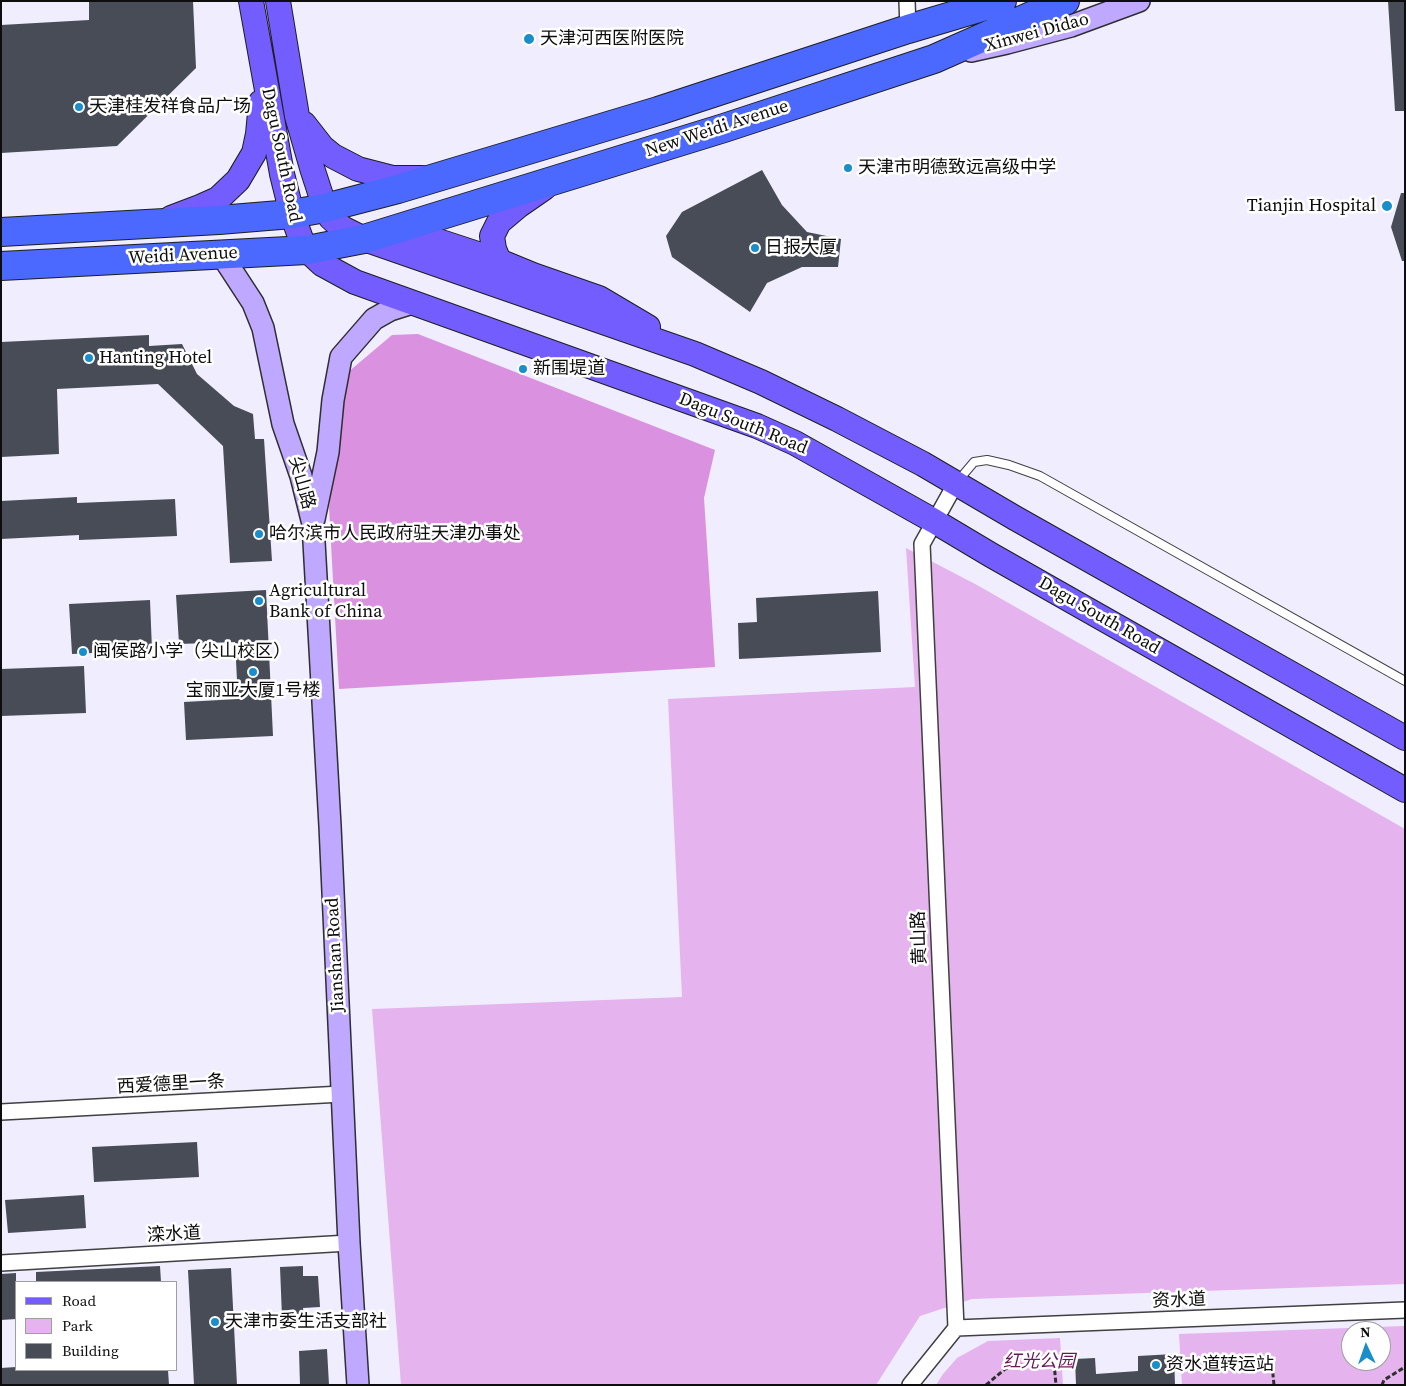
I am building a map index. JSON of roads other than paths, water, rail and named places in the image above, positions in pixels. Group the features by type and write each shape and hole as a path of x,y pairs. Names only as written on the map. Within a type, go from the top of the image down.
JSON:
{"highway":[{"name":"New Weidi Avenue","path":"325,208 398,189 658,111 915,27 1002,1"},
{"name":"New Weidi Avenue","path":"364,239 724,128 934,58 1064,1"},
{"name":"Weidi Avenue","path":"1,232 292,214 325,208"},
{"name":"Weidi Avenue","path":"1,266 307,250 364,239"}],"main road":[{"name":"Dagu South Road","path":"251,1 282,174 292,214 301,239 312,256 355,282 757,426 828,461 934,520 1008,565 1405,790"},
{"name":"Dagu South Road","path":"278,1 297,116 325,208 331,218 342,228 364,239 695,354 761,382 837,419 956,483 1405,738"},
{"path":"915,27 967,1"},
{"name":"Xinwei Didao","path":"934,58 1008,43 1071,26 1139,1"},
{"path":"152,224 218,199 238,180 254,153 258,134 264,75"},
{"path":"297,116 322,147 333,156 358,170 393,178 434,178"},
{"path":"499,261 494,249 492,236 499,222 518,206 557,180"},
{"path":"364,239 408,236 435,240 499,261 532,276 599,298 695,354"},
{"name":"尖山路","path":"221,254 253,303 263,328 283,424 301,476 313,524"},
{"name":"尖山路","path":"313,524 328,452 333,400 341,357 374,319 390,310 412,303"},
{"name":"Jianshan Road","path":"313,524 330,826 349,1243 358,1385"}],"street":[{"path":"907,1 915,27"},
{"name":"黄山路","path":"956,483 922,544 956,1328"},
{"name":"西爱德里一条","path":"1,1112 342,1094"},
{"name":"滦水道","path":"1,1264 349,1243"},
{"name":"资水道","path":"956,1328 1405,1310"},
{"path":"910,1385 956,1328"}],"lane":[{"path":"956,483 974,462 987,460 1009,465 1040,476 1405,681"}],"place":[{"name":"天津河西医附医院","path":"529,39"},
{"name":"天津桂发祥食品广场","path":"79,107"},
{"name":"天津市明德致远高级中学","path":"848,168"},
{"name":"Tianjin Hospital","path":"1387,206"},
{"name":"日报大厦","path":"755,248"},
{"name":"Hanting Hotel","path":"89,358"},
{"name":"新围堤道","path":"523,369"},
{"name":"哈尔滨市人民政府驻天津办事处","path":"259,534"},
{"name":"Agricultural Bank of China","path":"259,601"},
{"name":"闽侯路小学（尖山校区）","path":"83,652"},
{"name":"宝丽亚大厦1号楼","path":"253,672"},
{"name":"天津市委生活支部社","path":"215,1322"},
{"name":"资水道转运站","path":"1156,1365"}],"park label":[{"name":"红光公园","path":"1039,1362"}]}
